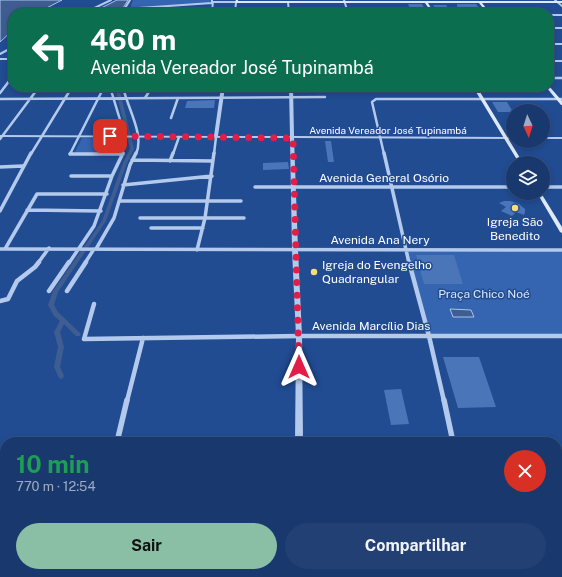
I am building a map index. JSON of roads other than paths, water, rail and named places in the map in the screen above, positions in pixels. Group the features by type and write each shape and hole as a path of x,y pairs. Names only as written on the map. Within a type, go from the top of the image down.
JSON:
{"main road":[{"path":"237,1 562,2"},
{"path":"478,92 517,156"},
{"path":"560,99 562,104"},
{"path":"543,200 562,231"}],"street":[{"path":"95,8 111,0"},
{"path":"135,8 212,1 237,1"},
{"path":"556,1 562,6"},
{"path":"0,92 8,82"},
{"path":"1,137 35,92"},
{"path":"0,211 24,166 69,92"},
{"path":"102,92 70,154 123,154"},
{"path":"49,291 94,226 101,211 112,176 123,154 126,136 116,98 113,92"},
{"path":"67,291 114,218 123,185 132,160 137,153 137,136 124,98 123,92"},
{"path":"145,98 149,92"},
{"path":"197,250 206,218 222,92"},
{"path":"291,92 295,250 299,336 299,437"},
{"path":"0,98 325,97"},
{"path":"171,118 178,98"},
{"path":"451,437 429,336 406,250 371,105 372,100 398,98 560,99"},
{"path":"170,161 179,136"},
{"name":"Avenida Vereador José Tupinambá","path":"1,137 179,136 293,138 505,138"},
{"path":"550,138 562,138"},
{"path":"132,160 213,161"},
{"path":"0,167 24,166"},
{"path":"71,176 112,176"},
{"path":"123,185 212,176"},
{"name":"Avenida General Osório","path":"255,187 506,187"},
{"path":"550,187 562,187"},
{"path":"5,249 37,194 107,194"},
{"path":"0,201 6,200"},
{"path":"119,201 241,201"},
{"path":"27,210 101,211"},
{"path":"140,218 244,218"},
{"path":"151,228 203,228"},
{"path":"0,301 8,299 17,281 35,267 49,248"},
{"name":"Avenida Ana Nery","path":"0,249 562,250"},
{"name":"Avenida Marcílio Dias","path":"94,304 84,339 299,336 562,336"},
{"path":"118,437 143,338"}],"waterway":[{"path":"63,320 56,314 51,305 55,292 104,221 125,163 132,149 118,92"},
{"path":"61,376 57,367 61,347 57,332 63,320"},
{"path":"63,320 78,334"}],"place":[{"name":"Igreja São Benedito","path":"515,208"},
{"name":"Igreja do Evengelho Quadrangular","path":"314,272"}],"park label":[{"name":"Praça Chico Noé","path":"484,294"}]}
